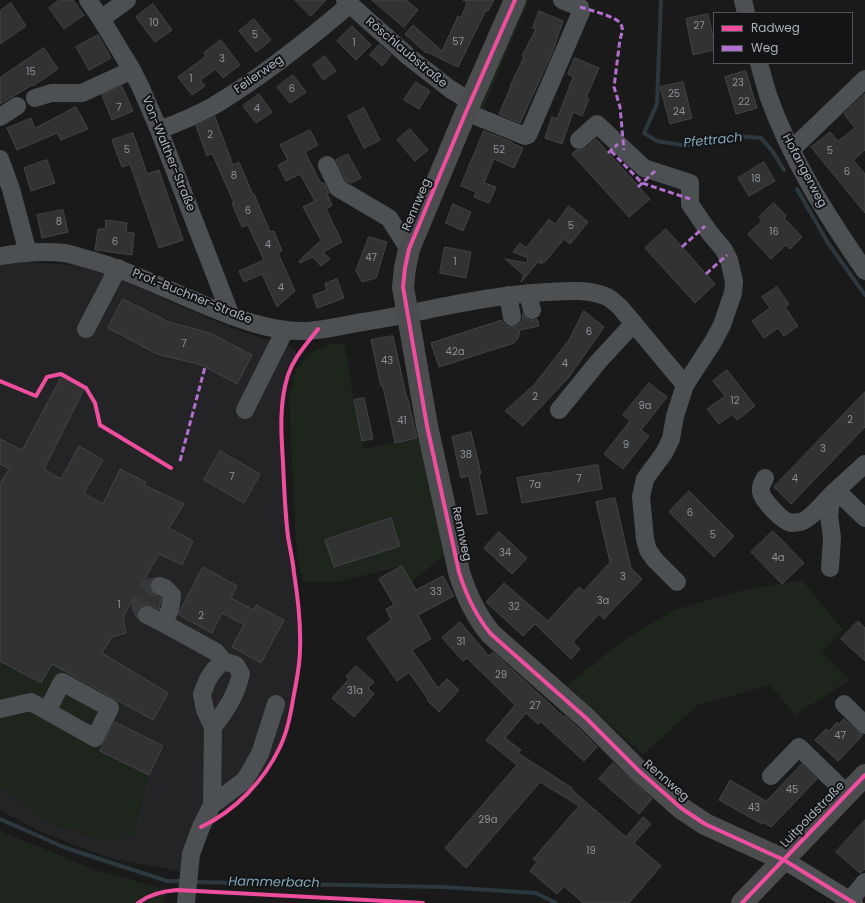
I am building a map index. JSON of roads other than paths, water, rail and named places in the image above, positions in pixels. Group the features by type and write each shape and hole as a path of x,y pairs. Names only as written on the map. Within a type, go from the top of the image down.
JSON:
{"main road":[{"name":"Rennweg","path":"515,0 468,107 409,249 404,268 403,287 427,426 465,591 480,621 503,646 586,718 640,771 681,808 705,824 784,860"},
{"name":"Luitpoldstraße","path":"742,903 865,775"}],"street":[{"name":"Von-Walther-Straße","path":"88,0 132,70 159,130 231,316"},
{"path":"101,20 127,0"},
{"path":"468,107 525,136 528,135 581,12 580,6 562,0"},
{"path":"743,0 746,12"},
{"name":"Röschlaubstraße","path":"347,2 468,107"},
{"name":"Feilerweg","path":"159,130 214,105 277,64 310,39 347,2"},
{"name":"Hofangerweg","path":"759,64 768,96 791,150 842,238 865,270"},
{"path":"35,98 52,93 82,93 132,70"},
{"path":"791,150 865,78"},
{"path":"0,117 17,106"},
{"path":"579,140 597,124 644,168 690,183 690,204 709,232 724,250 729,260 734,281 733,293 722,325 713,342 685,385 674,416 671,439 664,453 645,479 641,497 645,540 648,550 654,560 677,582"},
{"path":"0,159 6,193 28,253"},
{"path":"327,165 338,188 390,218 409,249"},
{"name":"Prof.-Buchner-Straße","path":"0,256 28,253 64,253 118,268 231,316 285,330 318,330 508,295 530,301 564,291 587,292 604,295 610,298 634,323 685,385"},
{"path":"86,329 118,268"},
{"path":"508,295 512,317"},
{"path":"559,410 598,362 634,323"},
{"path":"245,410 285,330"},
{"path":"765,478 761,486 761,494 774,511 791,523 802,522 813,514 834,492 865,464"},
{"path":"834,492 865,518"},
{"path":"830,568 832,538 829,515 834,492"},
{"path":"160,586 165,588 172,595 170,610 164,623"},
{"path":"147,615 216,652 223,661 236,665 241,674 237,690 227,709 213,726"},
{"path":"186,903 190,854 212,805 213,726 205,710 202,694 211,674 223,661"},
{"path":"0,709 31,702 47,711"},
{"path":"212,805 245,780 260,754 276,704"},
{"path":"844,704 865,725"},
{"path":"771,776 799,747 847,794"},
{"name":"Rennweg","path":"784,860 852,902"},
{"path":"852,902 865,882"}],"waterway":[{"name":"Pfettrach","path":"661,0 657,104 644,133 657,141 682,145 708,144 739,136 761,138 773,152 784,170"},
{"name":"Pfettrach","path":"797,189 828,243 865,295"},
{"name":"Hammerbach","path":"0,819 66,848 167,881 185,881"},
{"name":"Hammerbach","path":"193,882 442,887 536,893 556,903"}],"tunnel":[{"path":"147,615 143,612 140,605 150,587 160,586"}]}
